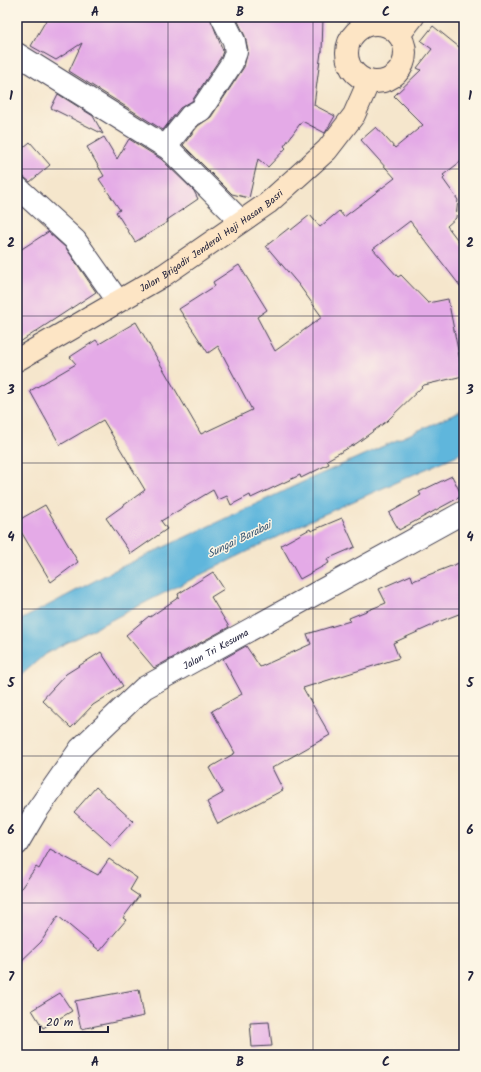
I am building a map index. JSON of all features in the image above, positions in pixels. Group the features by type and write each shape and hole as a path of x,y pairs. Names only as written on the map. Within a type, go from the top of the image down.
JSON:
{"main road":[{"path":"386,25 404,44 405,54 402,64 397,73 389,79 379,82 360,78 352,71 346,52 351,26 362,27 386,25 412,17"},
{"name":"Jalan Brigadir Jenderal Haji Hasan Basri","path":"17,360 164,275 268,203 327,150 354,115 369,81"}],"street":[{"path":"166,146 190,116 201,110 232,64 236,52 234,41 222,17"},
{"path":"17,54 166,146 241,221"},
{"path":"17,186 75,240 118,301"},
{"name":"Jalan Tri Kesuma","path":"17,844 36,812 80,749 144,688 464,512"}],"water":[{"name":"Sungai Barabai","path":"464,410 464,452 311,520 156,597 45,654 17,679 17,622 115,570 303,482"}],"building":[{"path":"48,17 210,17 223,51 221,57 192,101 180,108 163,130 69,71 82,43 56,60 31,46"},
{"path":"236,17 323,17 322,52 314,105 335,116 325,133 302,121 284,146 286,148 268,167 258,159 249,198 232,194 183,145 198,126 211,117 244,67 248,50 245,36"},
{"path":"433,26 464,51 464,159 443,175 445,177 443,179 458,200 456,218 447,226 464,248 464,291 410,221 373,249 398,277 401,275 428,303 448,299 463,376 424,385 387,421 357,443 327,460 329,464 301,478 300,475 251,498 250,495 231,505 227,496 218,500 213,490 161,521 167,529 131,554 106,518 145,490 103,420 60,445 30,391 76,364 70,357 96,340 99,344 136,322 201,434 252,410 218,346 208,353 179,309 215,286 213,282 239,265 267,310 257,317 275,351 322,317 299,285 266,246 289,228 291,230 310,215 320,227 339,211 344,217 395,178 361,140 376,127 395,148 423,125 394,96 421,70 417,68 432,49 421,41"},
{"path":"58,94 93,116 103,134 51,108"},
{"path":"104,137 117,159 129,139 161,159 194,191 198,199 167,220 168,222 135,242 116,212 120,210 99,179 104,176 87,147"},
{"path":"30,142 50,165 30,182 17,175 17,153"},
{"path":"48,232 66,248 96,292 17,344 17,252"},
{"path":"452,476 462,496 399,530 389,513 421,495 419,492"},
{"path":"45,505 78,562 51,582 17,525 17,521"},
{"path":"342,518 355,547 327,559 329,563 300,579 281,545 310,529 311,531"},
{"path":"464,561 464,612 433,624 393,643 399,658 303,688 330,735 272,768 283,790 218,824 207,802 223,793 209,768 235,753 212,711 242,694 223,659 246,646 260,667 311,644 307,634 350,621 349,618 386,603 379,589 411,575 413,581"},
{"path":"213,572 224,589 211,597 229,627 154,668 126,635 149,616 150,617 179,597 178,594"},
{"path":"101,652 123,686 93,705 71,728 42,700 66,674"},
{"path":"96,787 133,821 111,845 74,812"},
{"path":"50,849 98,875 109,859 137,878 130,890 139,896 123,918 126,920 100,951 58,916 41,942 17,965 17,894 36,867 39,869"},
{"path":"139,989 144,1016 81,1029 75,1001"},
{"path":"60,993 72,1011 43,1028 32,1010"},
{"path":"269,1022 272,1046 252,1047 250,1023"}]}
